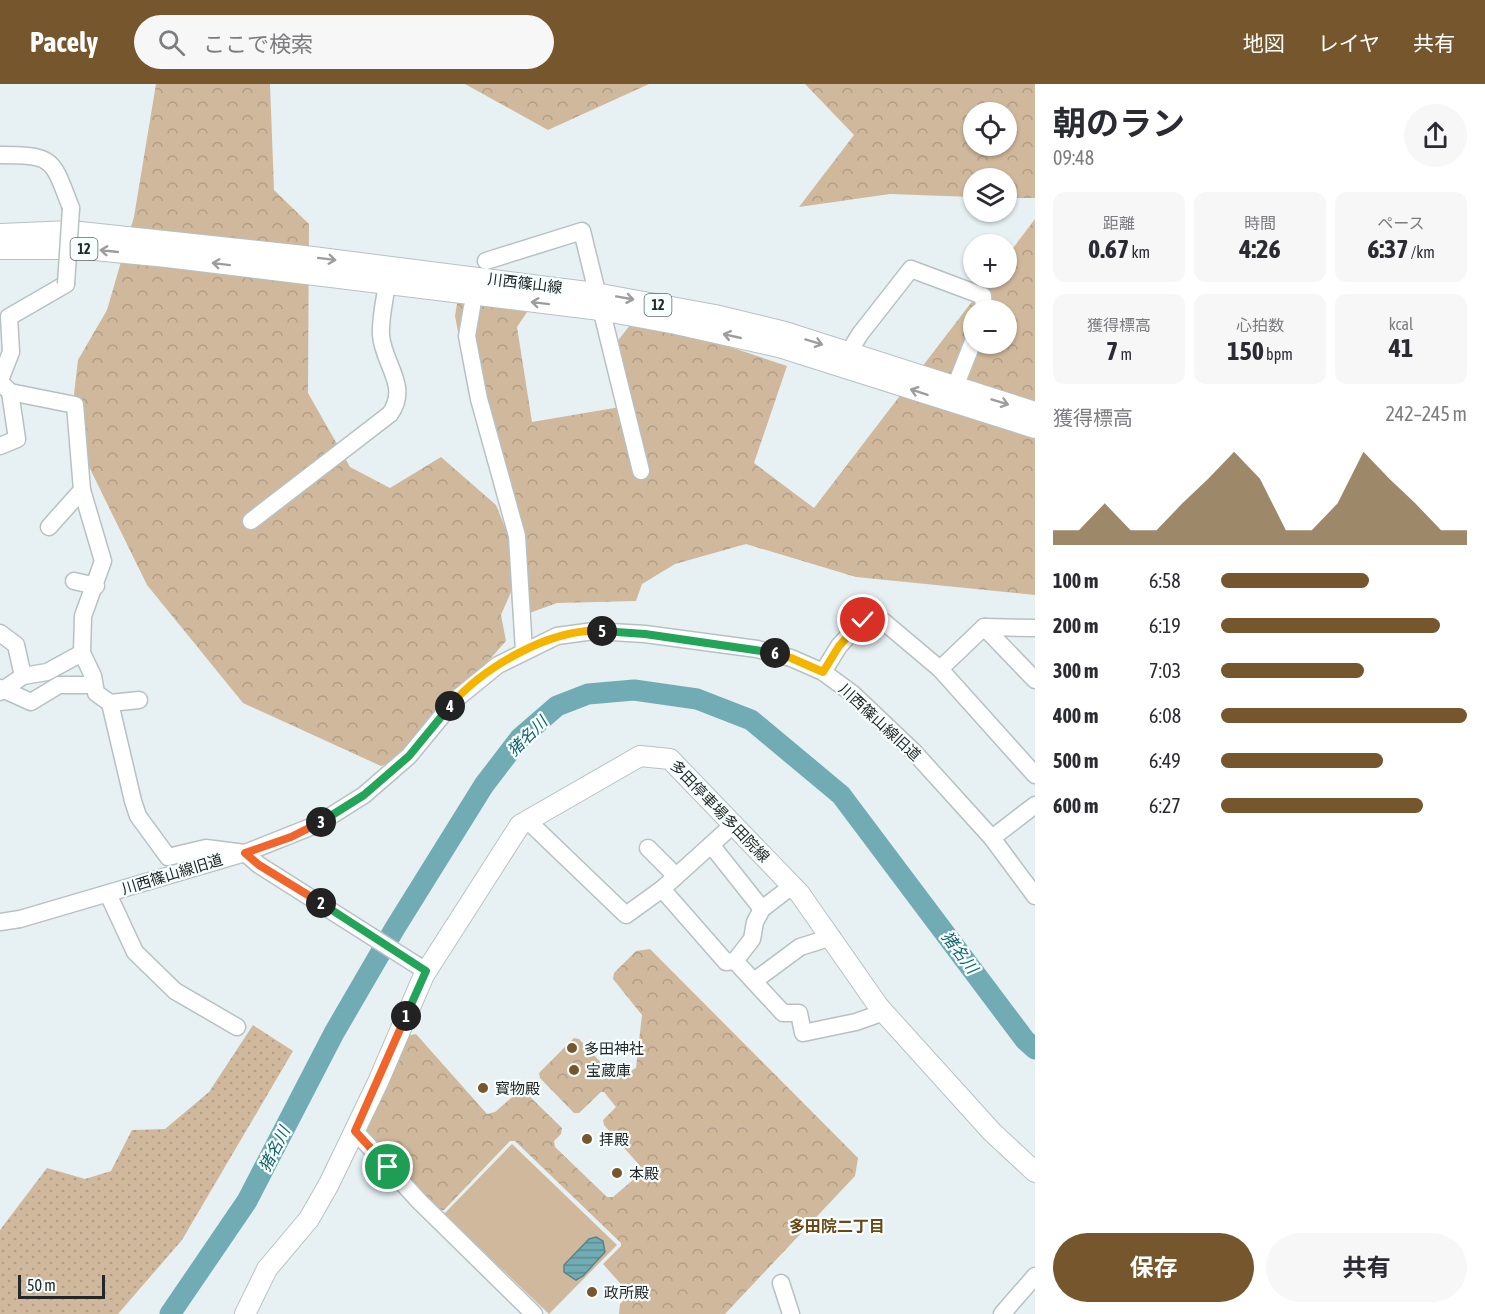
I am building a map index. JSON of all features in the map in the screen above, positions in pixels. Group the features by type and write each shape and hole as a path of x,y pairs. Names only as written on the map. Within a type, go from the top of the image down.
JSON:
{"main road":[{"name":"川西篠山線","path":"0,234 71,231 164,249 716,315 849,352 1035,412"},
{"name":"川西篠山線","path":"0,249 164,249"},
{"name":"川西篠山線","path":"272,262 387,284 598,302 676,324 779,347 1035,428"},
{"name":"多田停車場多田院線","path":"245,1314 267,1269 309,1219 355,1131 420,967 520,825 621,767 647,755 670,759 792,886 832,937 884,1012 992,1132 1035,1172"}],"street":[{"path":"0,155 37,155 56,168 71,208 66,284 9,317 11,352 3,385 17,438 0,446"},
{"path":"486,261 582,231 641,471"},
{"path":"849,352 860,334 911,269 983,296 983,300"},
{"path":"251,521 390,414 397,405 398,386 381,335 387,284"},
{"path":"472,307 467,336 477,389 517,536 524,651"},
{"path":"955,387 968,354"},
{"path":"3,385 75,405 82,490 103,561 96,586 83,616 82,653 93,676 96,693 110,703 138,816 168,857 206,848 245,853 259,865 420,967"},
{"path":"49,527 82,490"},
{"path":"75,581 96,586"},
{"path":"823,672 839,646 863,620 883,621 940,669 1035,775"},
{"path":"940,669 984,627 1035,628"},
{"path":"984,627 1035,680"},
{"name":"川西篠山線旧道","path":"0,922 20,919 245,853 300,832 364,795 409,756 455,700 498,665 557,636 594,631 645,634 758,649 791,658 823,672 854,694 914,752 992,838 1035,896"},
{"path":"0,633 16,645 23,676"},
{"path":"0,689 23,676 46,672 82,653"},
{"path":"0,689 31,702 59,685 94,684"},
{"path":"110,703 138,700"},
{"path":"992,838 1035,805"},
{"path":"526,820 626,915 662,889 734,824"},
{"path":"712,846 762,909"},
{"path":"648,848 676,876"},
{"path":"662,889 726,962 735,961 752,939 762,909 792,886"},
{"path":"108,894 135,952 175,991 237,1027"},
{"path":"754,981 800,947 832,937"},
{"path":"735,961 783,1013 799,1013 803,1033 856,1022 884,1012"},
{"path":"355,1131 419,1201 534,1314"},
{"path":"1002,1314 1035,1276"},
{"path":"781,1283 783,1308"}],"green space":[{"path":"156,84 270,84 274,190 309,224 308,393 350,467 390,488 441,457 496,505 507,532 467,379 455,316 460,286 539,294 517,327 532,422 626,406 613,347 637,316 787,366 754,463 814,508 963,313 963,354 1017,354 1017,300 973,300 982,288 1017,288 1017,243 1035,219 1035,595 856,577 746,544 675,564 642,584 636,601 557,603 513,619 511,592 501,615 506,641 401,759 381,766 243,703 147,585 70,428 78,360 107,310 134,217"},
{"path":"465,84 649,84 548,130"},
{"path":"805,84 1035,84 1035,198 1017,198 1017,168 963,168 963,197 890,194 799,207 854,135"},
{"path":"650,949 858,1158 855,1176 725,1314 619,1314 620,1304 628,1296 627,1291 603,1264 621,1246 621,1243 515,1141 510,1141 444,1210 437,1210 366,1135 364,1128 406,1036 416,1034 487,1114 495,1112 523,1090 562,1128 561,1134 554,1141 555,1147 607,1197 613,1197 641,1173 641,1167 604,1125 603,1120 616,1107 604,1092 601,1092 579,1113 574,1113 540,1078 539,1073 574,1038 579,1039 616,1079 636,1068 642,1015 613,979 614,973 636,951"},
{"path":"253,1025 293,1051 182,1240 118,1314 0,1314 0,1230 47,1168 85,1179 111,1171 132,1130 165,1129 209,1092"},
{"path":"512,1144 617,1245 549,1314 444,1214"}],"water":[{"path":"596,1237 603,1241 605,1252 583,1276 576,1280 564,1272 564,1265 589,1239"}],"waterway":[{"name":"猪名川","path":"170,1314 247,1201 334,1033 395,928 484,785 520,738 557,706 588,694 634,690 697,699 751,720 841,795 1025,1040 1035,1049"}],"place":[{"name":"多田神社","path":"572,1048"},
{"name":"宝蔵庫","path":"574,1070"},
{"name":"寳物殿","path":"483,1088"},
{"name":"拝殿","path":"587,1139"},
{"name":"本殿","path":"617,1173"},
{"name":"政所殿","path":"592,1292"}],"district":[{"name":"多田院二丁目","path":"837,1226"}],"route":[{"path":"388,1167 355,1131 426,971 259,865 245,853 291,837 318,824 364,795 409,756 455,700 498,665 557,636 594,631 645,634 758,649 791,658 823,672 839,646 863,620"}]}
